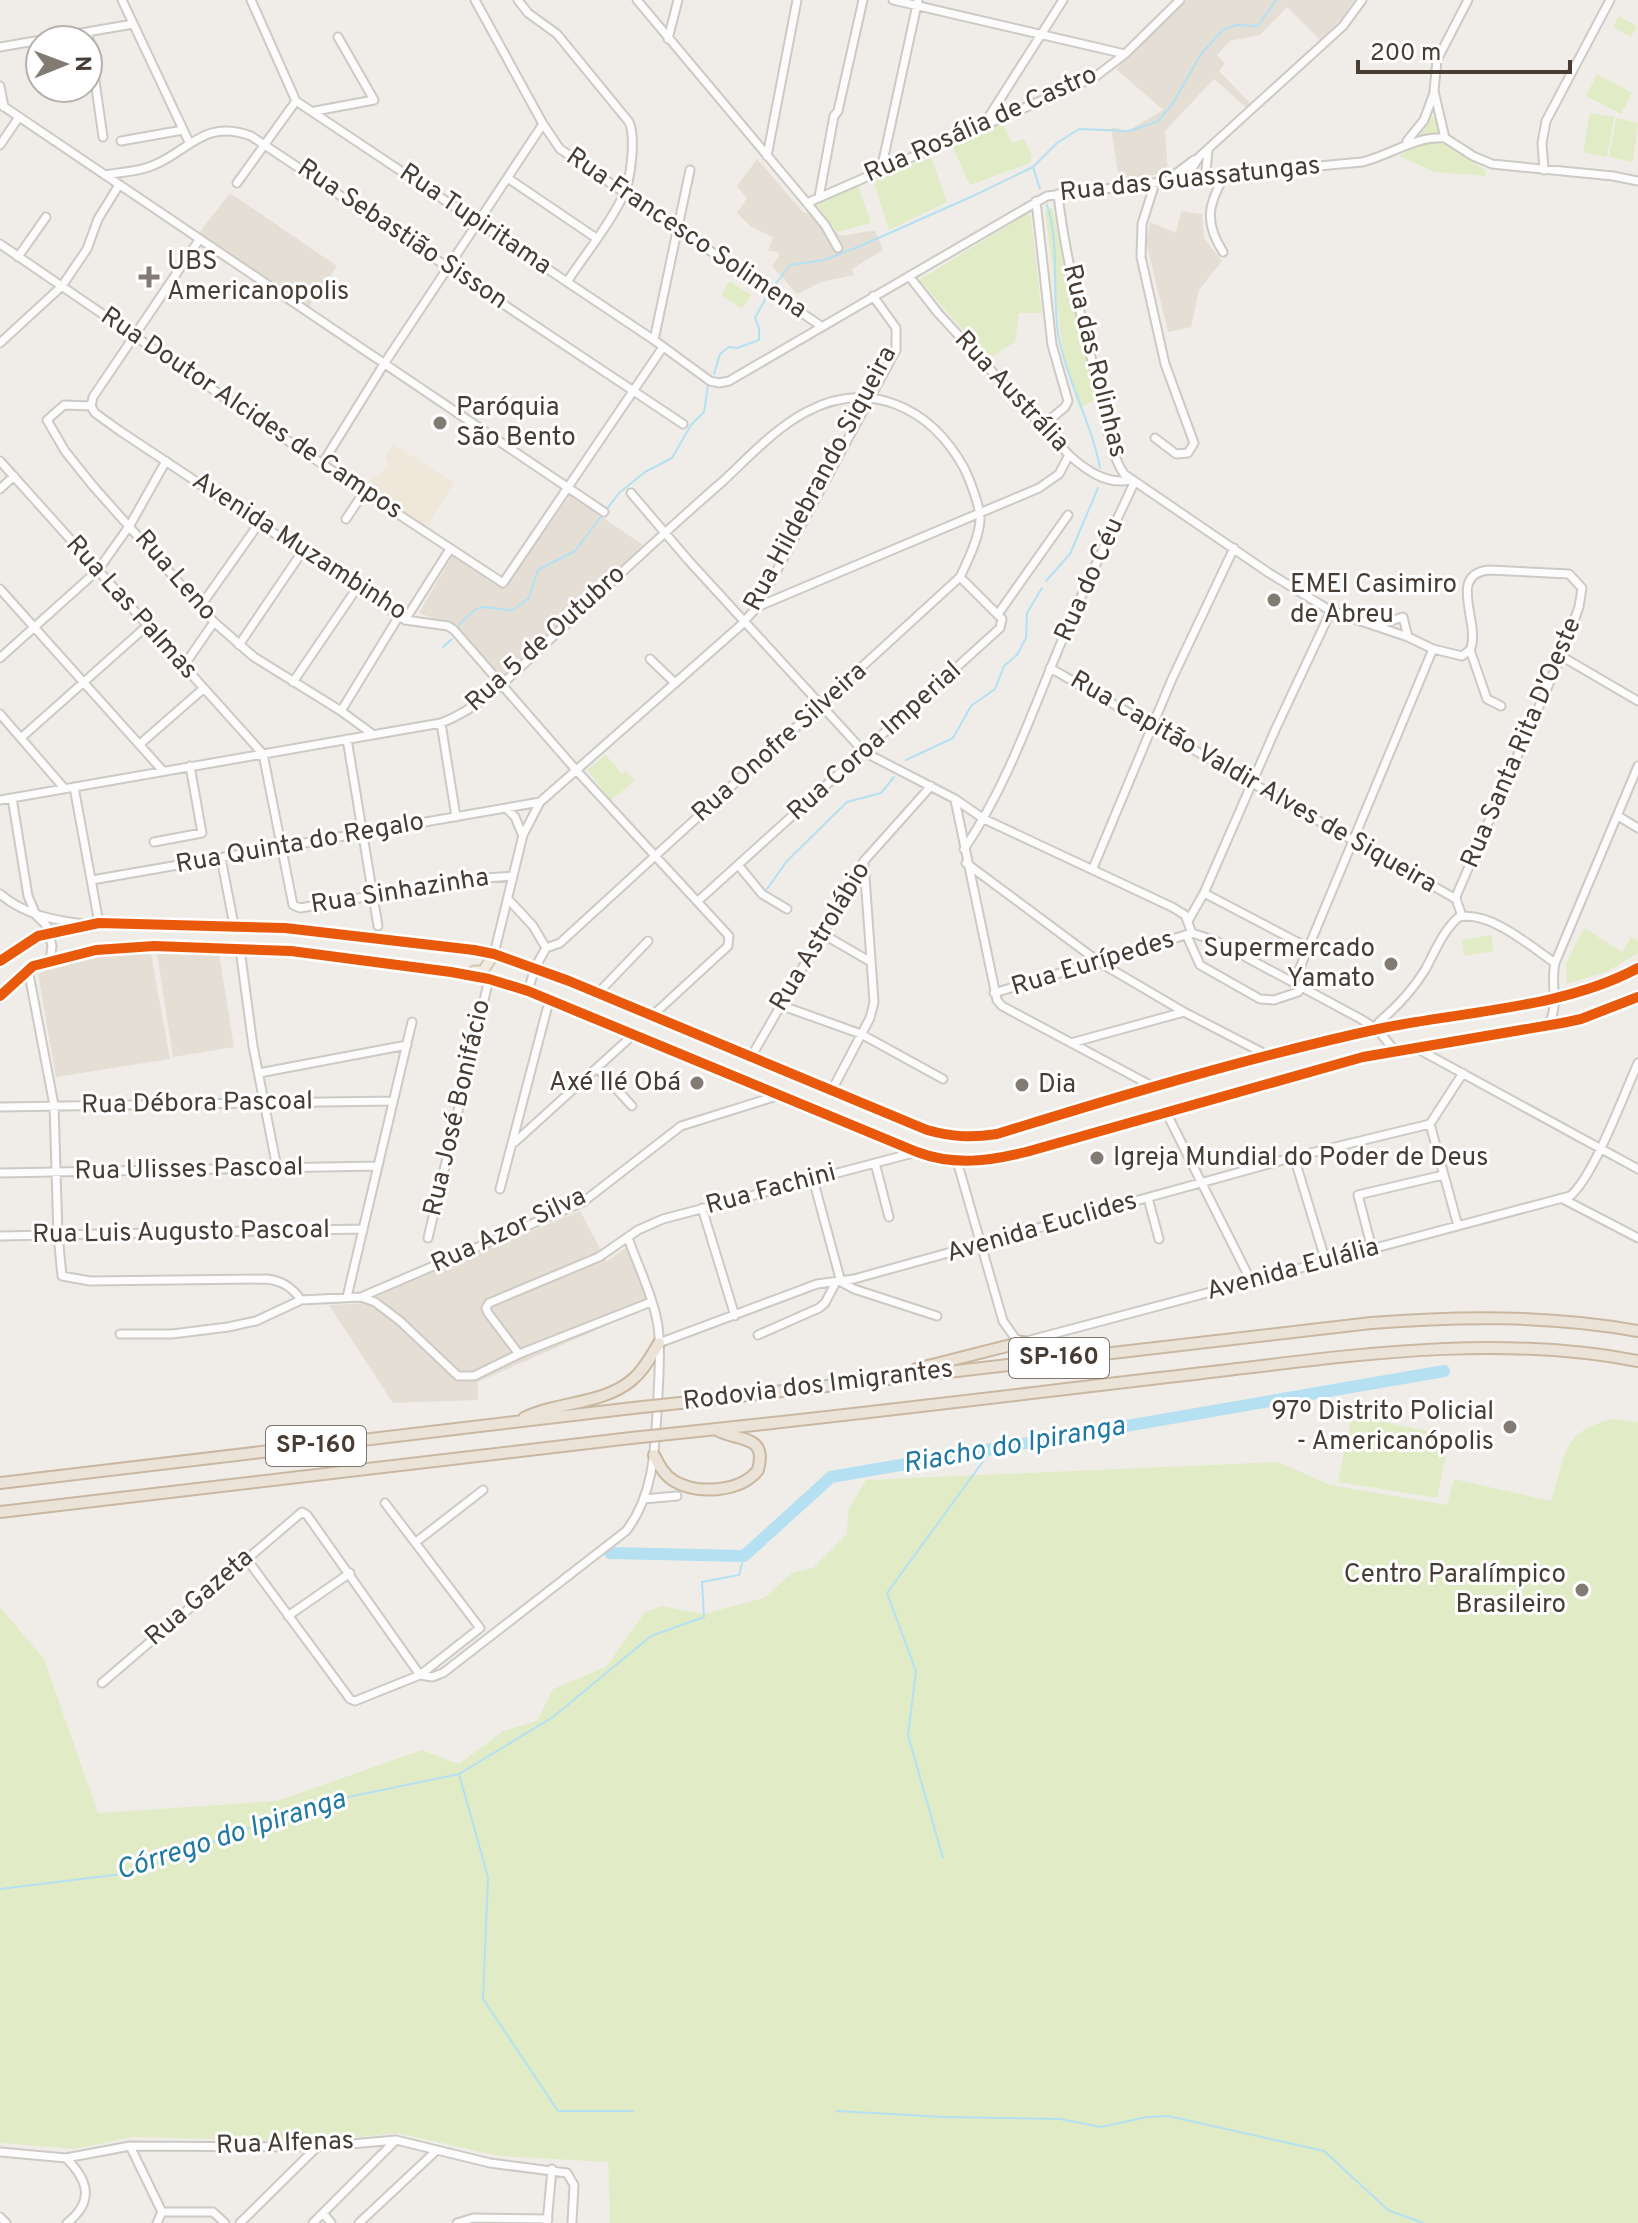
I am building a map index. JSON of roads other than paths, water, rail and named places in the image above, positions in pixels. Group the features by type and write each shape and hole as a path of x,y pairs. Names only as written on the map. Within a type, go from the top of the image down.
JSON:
{"highway":[{"name":"Rodovia dos Imigrantes","path":"0,1483 1305,1329 1439,1318 1548,1320 1638,1331"},
{"path":"876,1379 1023,1342"},
{"path":"517,1422 541,1410 596,1398 621,1388 644,1366 659,1343"},
{"name":"Rodovia dos Imigrantes","path":"0,1512 1330,1357 1479,1347 1638,1361"},
{"path":"654,1455 664,1473 683,1485 710,1489 743,1483 758,1470 758,1449 747,1438 724,1434 716,1429"}],"main road":[{"path":"0,961 27,942 49,932 99,923 285,928 494,954 653,1015 927,1130 953,1137 976,1138 1152,1086 1377,1029 1555,997 1604,983 1638,968"},
{"path":"2,992 28,969 50,960 96,950 154,946 291,951 451,972 528,991 917,1152 957,1161 999,1158 1026,1152 1317,1069 1395,1051 1581,1019 1638,997"},
{"path":"451,972 481,972 494,954"}],"street":[{"path":"122,0 189,142"},
{"path":"237,183 296,101 251,0"},
{"name":"Rua Francesco Solimena","path":"475,0 543,124 567,155 821,326"},
{"path":"518,0 528,13 557,34 629,122 633,140 625,194 567,282"},
{"path":"637,0 807,203 838,248"},
{"path":"668,39 678,0"},
{"path":"767,156 797,0"},
{"path":"819,197 834,116 838,111 863,0"},
{"path":"893,0 918,3 1125,54"},
{"path":"982,127 1063,0"},
{"name":"Rua Rosália de Castro","path":"807,203 1095,77 1125,54 1180,0"},
{"path":"1155,438 1176,454 1188,453 1194,437 1165,364 1141,257 1142,224 1160,182 1208,149 1343,26 1362,0"},
{"path":"1402,147 1424,120 1434,91 1437,60 1468,0"},
{"path":"1544,170 1542,143 1546,121 1610,0"},
{"path":"881,170 918,3"},
{"path":"104,29 133,24"},
{"path":"314,111 374,100 338,37"},
{"path":"0,47 24,43"},
{"path":"0,86 2,106 604,512"},
{"path":"1434,91 1445,138 1473,156 1492,164 1638,181"},
{"name":"Rua Tupiritama","path":"296,101 654,340"},
{"path":"98,104 103,137"},
{"path":"0,145 19,117"},
{"path":"322,464 384,364 543,124"},
{"path":"121,141 183,130"},
{"name":"Rua Sebastião Sisson","path":"105,175 151,167 189,142 228,130 239,132 265,144 683,424"},
{"name":"Rua das Guassatungas","path":"654,340 710,381 729,381 1036,201 1058,194 1225,174 1362,162 1381,158 1420,139 1445,138"},
{"path":"1208,149 1205,162 1211,176"},
{"path":"1186,179 1199,157"},
{"path":"654,340 690,170"},
{"path":"1223,252 1213,237 1210,211 1225,174"},
{"path":"509,179 596,238"},
{"path":"0,343 62,286 87,249 98,219 119,185"},
{"name":"Rua das Rolinhas","path":"1058,194 1061,226 1105,413 1119,467 1132,482 1155,494 1269,573 1331,611 1408,637 1433,649 1462,656 1470,650"},
{"path":"1036,201 1052,345 1068,401 1041,427"},
{"path":"18,257 46,217"},
{"path":"91,406 93,397 199,240"},
{"name":"Rua Doutor Alcides de Campos","path":"0,244 322,464 503,583 568,489"},
{"name":"Rua Austrália","path":"909,276 938,313 1069,455 1094,474 1116,482 1132,482"},
{"name":"Rua Hildebrando Siqueira","path":"494,954 523,835 540,802 757,607 891,361 897,342 893,321 873,296"},
{"path":"568,489 663,347"},
{"name":"Rua 5 de Outubro","path":"0,800 441,723 460,716 502,684 664,532 785,426 808,411 827,404 870,397 910,410 938,430 966,472 980,514"},
{"name":"Rua Leno","path":"91,406 64,405 47,420 65,451 214,622 239,645 371,733"},
{"name":"Avenida Muzambinho","path":"91,406 95,413 402,618 448,626 502,684 576,770 729,936 728,946 653,1015"},
{"path":"757,607 1049,483 1059,474 1069,455"},
{"name":"Rua Las Palmas","path":"0,461 263,754"},
{"path":"0,658 98,570 130,525 166,461"},
{"path":"0,489 14,476"},
{"name":"Rua do Céu","path":"964,849 984,819 1132,482"},
{"path":"346,519 364,492"},
{"path":"631,493 864,752 955,799 984,819 1172,907 1188,921"},
{"name":"Rua Onofre Silveira","path":"528,991 535,968 546,948 560,943 960,577 980,522 980,514"},
{"path":"960,577 998,614 1068,515"},
{"path":"200,607 260,522"},
{"path":"1093,868 1152,725 1234,548"},
{"path":"341,711 450,549"},
{"path":"239,645 302,552"},
{"name":"Rua Santa Rita D'Oeste","path":"1462,916 1456,899 1561,656 1582,598 1578,581 1569,574 1559,573 1489,570 1472,575 1466,586 1474,641 1470,650"},
{"path":"293,682 357,588"},
{"path":"0,589 163,771"},
{"path":"1331,611 1204,893 1188,921 1189,934 1200,965 1260,999 1274,1000 1296,993 1307,947 1433,649"},
{"name":"Rua Coroa Imperial","path":"698,901 1000,628 1003,622 998,614"},
{"name":"Rua das Rolinhas","path":"1373,626 1403,617 1408,637"},
{"path":"183,667 214,622"},
{"path":"22,737 148,625"},
{"path":"1470,650 1487,699 1501,706"},
{"path":"1561,656 1638,701"},
{"path":"650,659 675,683"},
{"name":"Rua Capitão Valdir Alves de Siqueira","path":"1050,668 1456,899"},
{"path":"140,744 203,689"},
{"path":"0,714 64,788"},
{"path":"441,723 456,817"},
{"path":"347,739 378,926"},
{"path":"263,754 280,848"},
{"path":"154,842 201,834 190,766"},
{"path":"1548,1026 1555,1012 1555,963 1638,766"},
{"name":"Rua Astrolábio","path":"751,1057 864,861 931,786"},
{"path":"74,787 99,923"},
{"path":"12,798 28,896 36,915 46,924 49,932 52,946 50,960"},
{"path":"955,799 994,993 1002,1006 1152,1086"},
{"name":"Rua Quinta do Regalo","path":"92,880 540,802"},
{"path":"507,809 515,817 523,835"},
{"path":"1618,816 1638,828"},
{"name":"Rua Sinhazinha","path":"280,848 290,902 300,908 471,879 513,876"},
{"path":"221,858 234,925"},
{"path":"832,1090 870,1018 874,1002 864,861"},
{"path":"966,863 1099,962 1184,1012 1269,1056"},
{"path":"739,866 762,894 787,909"},
{"path":"1204,893 1307,947"},
{"path":"0,894 14,905 36,915 86,924"},
{"path":"508,899 538,932 546,948"},
{"path":"503,917 522,915"},
{"path":"1377,1029 1379,1022 1394,1011 1414,988 1446,932 1455,919 1462,916 1479,917 1495,923 1555,963"},
{"path":"821,933 871,962"},
{"path":"1189,934 1216,941 1298,984 1377,1029 1395,1051"},
{"name":"Rua Eurípedes","path":"994,993 1189,934"},
{"path":"598,993 648,941"},
{"path":"240,949 247,1012 277,1168"},
{"path":"28,969 54,1105 59,1271 65,1278 90,1281 267,1279 279,1281 295,1291 301,1300"},
{"name":"Rua José Bonifácio","path":"428,1238 489,979"},
{"path":"780,1005 861,1034 943,1079"},
{"path":"500,1189 547,1009"},
{"path":"1071,1043 1184,1012"},
{"path":"347,1297 412,1022"},
{"path":"514,1144 633,1035"},
{"path":"1443,1062 1448,1042"},
{"path":"259,1073 407,1045"},
{"path":"1416,1048 1638,1169"},
{"path":"1563,1199 1576,1192 1600,1148 1638,1063"},
{"path":"597,1068 632,1106"},
{"path":"1458,1226 1430,1124 1463,1073"},
{"name":"Rua Azor Silva","path":"361,1297 583,1202 681,1126 780,1095"},
{"name":"Rua Débora Pascoal","path":"0,1107 393,1101"},
{"path":"1166,1112 1251,1281"},
{"name":"Avenida Euclides","path":"659,1343 811,1286 981,1246 1294,1157 1430,1124"},
{"name":"Rua Fachini","path":"519,1354 488,1313 486,1308 489,1303 599,1257 649,1224 917,1152"},
{"path":"1294,1157 1326,1262"},
{"path":"957,1161 1003,1321 1015,1338 1023,1342"},
{"path":"875,1163 889,1217"},
{"name":"Rua Ulisses Pascoal","path":"0,1173 378,1166"},
{"path":"1372,1249 1358,1195 1443,1175"},
{"path":"758,1335 819,1308 838,1282 813,1179"},
{"path":"1148,1198 1159,1239"},
{"path":"1563,1199 1638,1238"},
{"name":"Avenida Eulália","path":"1023,1342 1563,1199"},
{"path":"702,1208 735,1316"},
{"name":"Rua Luis Augusto Pascoal","path":"0,1236 363,1229"},
{"path":"288,1616 350,1573 420,1675 432,1677 443,1673 626,1531 644,1499 654,1455 659,1343 651,1302 628,1238"},
{"path":"838,1282 937,1316"},
{"path":"120,1334 172,1334 228,1327 256,1321 301,1300 361,1297 375,1302 400,1321 463,1378 651,1302"},
{"path":"416,1542 483,1490"},
{"path":"644,1499 677,1496"},
{"path":"246,1558 350,1699 359,1700 420,1675 480,1628 385,1503"},
{"name":"Rua Gazeta","path":"102,1683 299,1514 307,1515 350,1573"},
{"path":"313,2223 396,2140"},
{"name":"Rua Alfenas","path":"0,2152 66,2158 130,2146 317,2147 396,2140 490,2163 567,2173 574,2185 572,2223"},
{"path":"130,2146 162,2212"},
{"path":"240,2223 317,2147"},
{"path":"359,2223 437,2150"},
{"path":"66,2158 82,2174 85,2185 81,2208 67,2223"},
{"path":"457,2223 473,2218 548,2221 552,2169"},
{"path":"157,2223 162,2212"},
{"path":"162,2212 213,2212 225,2223"},
{"path":"323,2213 331,2223"},
{"path":"0,2217 6,2223"}],"waterway":[{"path":"774,286 790,265 824,260 858,247 1033,167 1057,143 1079,129 1128,131 1157,122 1173,103 1201,54 1223,30 1236,25 1258,26 1276,0"},
{"path":"1033,167 1040,189"},
{"path":"1047,205 1054,239 1059,339 1100,468"},
{"path":"714,374 720,354 729,347 737,348 759,340 755,318 767,296"},
{"path":"458,626 478,608 513,610 529,598 538,570 575,551 619,493 645,472 672,458 691,425 704,412 708,385"},
{"path":"1046,581 1070,554 1098,488"},
{"path":"906,760 953,738 971,706 995,689 1004,666 1017,655 1026,638 1027,613 1042,588"},
{"path":"443,647 452,639"},
{"path":"767,889 787,861 847,802 881,793 894,777"},
{"name":"Riacho do Ipiranga","path":"610,1553 744,1556 831,1477 1444,1371"},
{"path":"943,1858 908,1735 916,1671 887,1593 992,1449"},
{"name":"Córrego do Ipiranga","path":"0,1889 131,1873 310,1805 459,1774 553,1717 651,1636 704,1617 702,1582 739,1575 744,1556"},
{"path":"459,1774 488,1877 483,1999 558,2111 633,2111"},
{"path":"837,2111 1060,2119 1101,2127 1147,2117 1168,2116 1324,2151 1388,2210 1423,2223"}],"place":[{"name":"UBS Americanopolis","path":"149,277"},
{"name":"Paróquia São Bento","path":"440,423"},
{"name":"EMEI Casimiro de Abreu","path":"1274,600"},
{"name":"Supermercado Yamato","path":"1391,964"},
{"name":"Axé Ilé Obá","path":"697,1083"},
{"name":"Dia","path":"1022,1085"},
{"name":"Igreja Mundial do Poder de Deus","path":"1097,1158"},
{"name":"97º Distrito Policial - Americanópolis","path":"1510,1427"},
{"name":"Centro Paralímpico Brasileiro","path":"1582,1590"}]}
